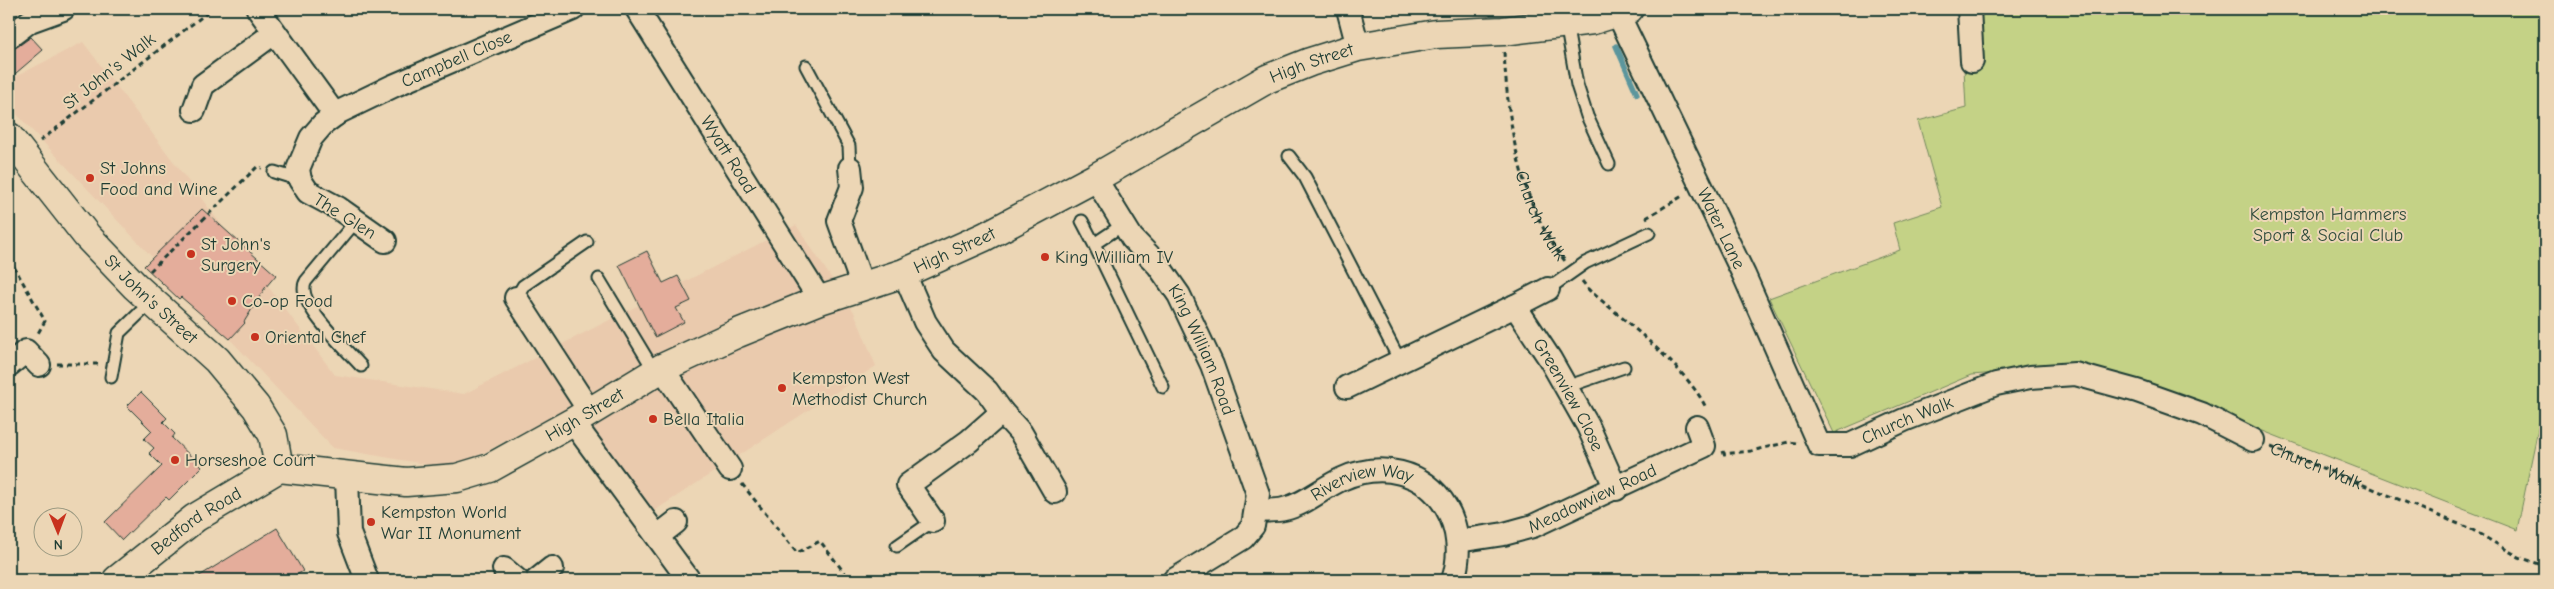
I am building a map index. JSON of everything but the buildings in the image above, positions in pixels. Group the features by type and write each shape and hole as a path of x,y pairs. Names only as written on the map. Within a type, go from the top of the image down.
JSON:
{"main road":[{"name":"High Street","path":"279,468 406,482 457,478 490,468 581,417 658,370 738,333 820,300 904,272 984,237 1095,178 1267,80 1310,62 1358,47 1436,34 1503,30 1566,23 1623,11"},
{"name":"St John's Street","path":"16,146 87,236 144,293 217,360 256,407 273,435 279,468"},
{"name":"Bedford Road","path":"117,580 195,518 279,468"}],"street":[{"path":"9,37 30,21 63,9"},
{"path":"258,9 274,33 337,114"},
{"name":"Campbell Close","path":"337,114 393,86 574,9"},
{"name":"Wyatt Road","path":"637,9 820,300"},
{"path":"1348,9 1358,47"},
{"path":"1969,9 1972,60"},
{"name":"Water Lane","path":"1623,11 1819,445"},
{"path":"194,110 203,85 274,33"},
{"name":"The Glen","path":"337,114 323,124 311,138 298,169 300,180 308,192 338,208 385,241"},
{"name":"King William Road","path":"1095,178 1132,238 1158,265 1179,295 1212,365 1258,494 1258,511"},
{"path":"858,180 839,222 862,287"},
{"path":"904,272 925,322 944,351 987,391 1002,412 1021,433 1055,492"},
{"path":"1347,387 1548,289"},
{"path":"516,298 544,342 581,417 658,536 689,580"},
{"name":"Greenview Close","path":"1515,306 1588,426 1616,489"},
{"path":"9,366 33,358"},
{"path":"658,370 730,469"},
{"name":"Church Walk","path":"1819,445 1850,445 1904,420 1996,384 2030,377 2075,374 2137,391 2202,414 2253,440"},
{"path":"933,521 908,485 969,441 1002,412"},
{"name":"Meadowview Road","path":"1458,540 1504,534 1533,526 1616,489 1704,446 1702,420"},
{"name":"Riverview Way","path":"1258,511 1285,509 1312,498 1341,479 1371,470 1395,471 1418,478 1437,492 1450,514 1458,540 1458,566 1453,580"},
{"path":"347,476 349,533 367,580"},
{"path":"1174,580 1243,538 1254,526 1258,511"},
{"path":"658,536 676,522"}],"lane":[{"path":"1566,23 1579,93 1587,116 1609,164"},
{"path":"806,66 849,146 858,180"},
{"path":"1289,156 1305,177 1400,361"},
{"path":"274,172 300,180"},
{"path":"356,221 306,281 302,289 304,296 318,318 361,366"},
{"path":"1082,221 1163,387"},
{"path":"1094,244 1124,224"},
{"path":"1548,289 1585,262 1649,233"},
{"path":"516,298 523,286 587,242"},
{"path":"599,279 658,370"},
{"path":"111,377 120,333 144,293"},
{"path":"1566,387 1624,366"},
{"path":"897,546 933,521"}],"path":[{"name":"St John's Walk","path":"16,146 212,9"},
{"name":"Church Walk","path":"1503,30 1508,109 1530,202 1562,256 1590,290 1662,354 1701,396 1702,420"},
{"path":"144,293 257,167 274,172"},
{"path":"9,258 45,321 33,358 114,364"},
{"name":"Church Walk","path":"2253,440 2471,529 2519,557 2545,566"},
{"path":"1721,446 1724,454 1751,451 1790,442 1819,445"},
{"path":"730,469 797,553 820,541 850,580"}],"shaded area":[{"path":"83,42 335,375 464,394 796,225 854,312 876,366 654,511 572,406 453,469 333,448 9,106 9,80"}],"green space":[{"name":"Kempston Hammers Sport & Social Club","path":"1961,9 2545,9 2545,395 2517,530 2173,396 2074,367 1971,375 1834,433 1769,298 1900,250 1893,223 1942,207 1918,121 1966,108"}],"waterway":[{"path":"1616,46 1637,94"}],"place":[{"name":"St Johns Food and Wine","path":"90,178"},
{"name":"St John's Surgery","path":"191,254"},
{"name":"King William IV","path":"1045,257"},
{"name":"Co-op Food","path":"232,301"},
{"name":"Oriental Chef","path":"255,337"},
{"name":"Kempston West Methodist Church","path":"782,388"},
{"name":"Bella Italia","path":"653,419"},
{"name":"Horseshoe Court","path":"175,460"},
{"name":"Kempston World War II Monument","path":"371,522"}]}
